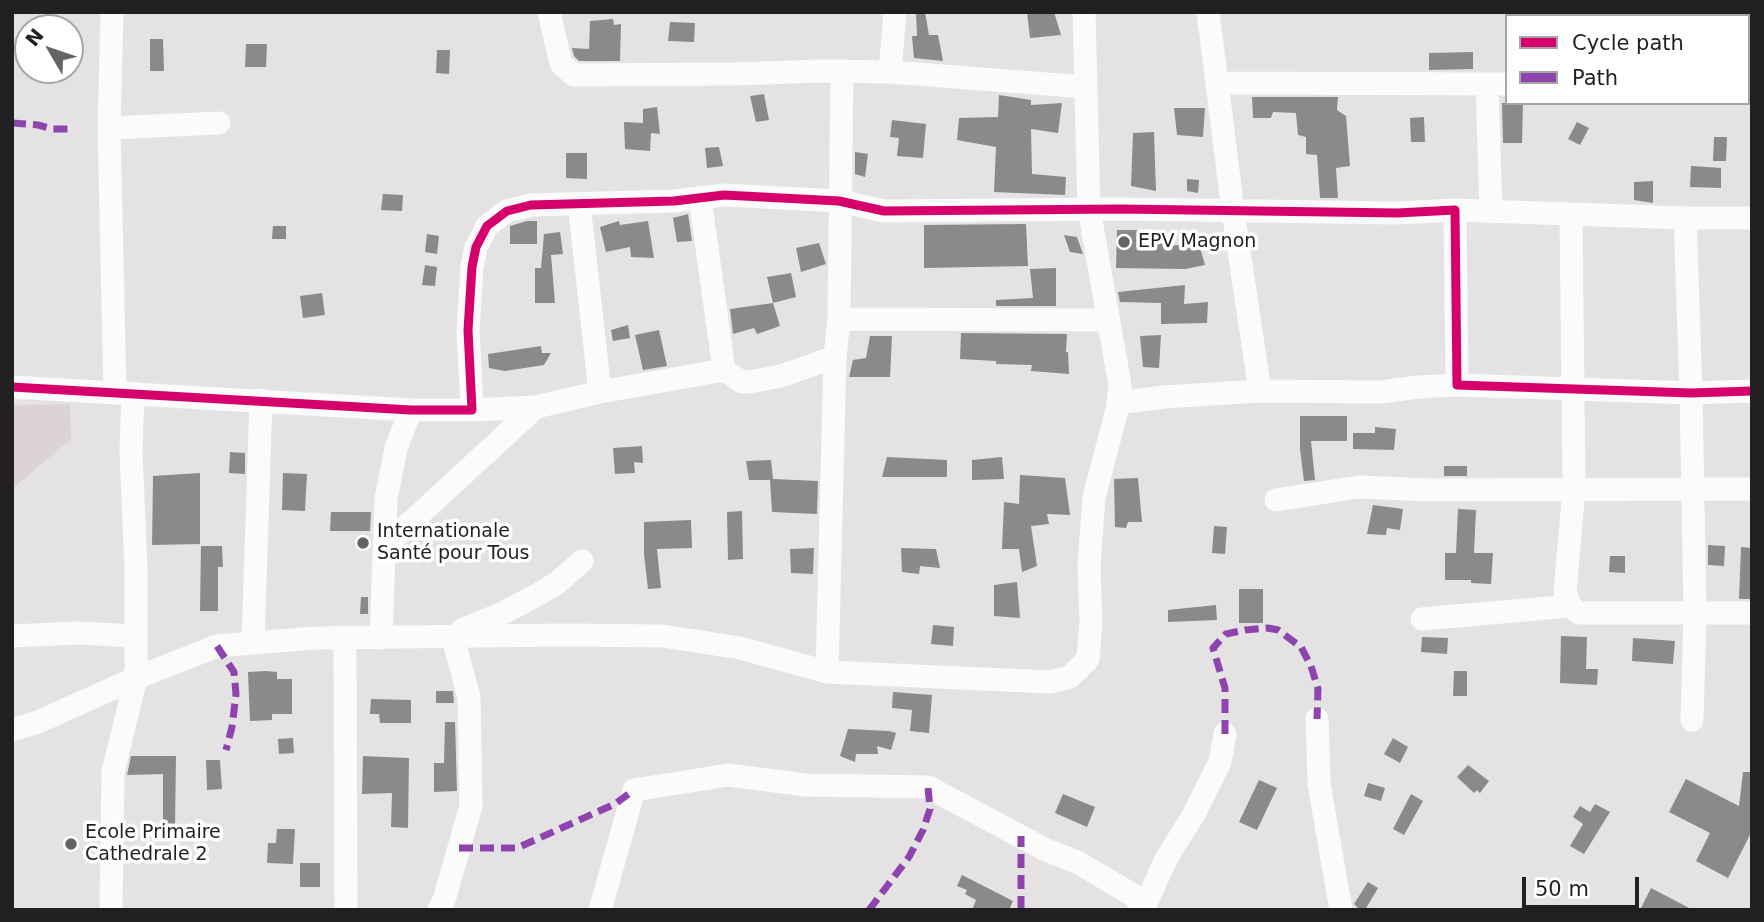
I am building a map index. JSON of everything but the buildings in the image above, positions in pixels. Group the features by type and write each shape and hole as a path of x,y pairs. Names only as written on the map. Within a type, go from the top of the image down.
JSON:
{"street":[{"path":"111,910 113,772 136,678 131,452 124,392 109,128 112,12"},
{"path":"549,12 561,64 574,75 890,72 1086,87"},
{"path":"890,72 895,12"},
{"path":"12,730 38,722 136,678 217,646 315,638 663,636 740,648 827,672 1050,682 1070,677 1088,659 1091,621 1089,566 1094,497 1118,403 1120,385 1089,209 1084,12"},
{"path":"1209,12 1233,211 1260,391"},
{"path":"827,672 835,357 839,318 842,71"},
{"path":"1217,83 1497,84 1491,212"},
{"path":"109,128 219,123"},
{"path":"472,410 468,330 476,247 487,226 507,211 531,205 674,201 724,195 839,201 884,211 1089,209 1397,213 1455,210 1752,218"},
{"path":"700,198 724,370"},
{"path":"579,204 600,392"},
{"path":"1455,210 1457,385"},
{"path":"1571,214 1574,489 1564,592 1570,606 1579,613 1752,613"},
{"path":"1685,218 1692,393 1691,488 1695,612 1692,720"},
{"path":"839,318 1109,320"},
{"path":"12,387 411,410 472,410 536,407 600,392 724,370 743,382 750,382 781,376 835,357"},
{"path":"1118,403 1164,397 1260,391 1381,392 1457,385 1692,393 1752,391"},
{"path":"253,642 261,400"},
{"path":"385,546 536,407"},
{"path":"381,638 386,499 396,449 411,410"},
{"path":"1276,500 1359,487 1430,490 1752,489"},
{"path":"453,638 464,629 501,614 557,583 582,561"},
{"path":"1422,619 1570,606"},
{"path":"12,636 78,633 136,636"},
{"path":"439,910 471,806 469,697 453,638"},
{"path":"345,639 346,910"},
{"path":"1317,719 1320,784 1341,910"},
{"path":"1142,910 1166,859 1194,814 1220,762 1226,734"},
{"path":"606,907 634,790 728,775 806,785 928,787 1046,850 1077,862 1138,898 1142,910"}],"shaded area":[{"path":"70,404 71,439 12,489 12,405"}],"marked path":[{"path":"12,123 72,129"},
{"path":"1225,734 1225,688 1213,648 1226,634 1245,630 1278,630 1301,647 1311,666 1318,689 1317,719"},
{"path":"217,646 234,672 236,694 226,750"},
{"path":"869,910 909,857 923,830 930,809 928,787"},
{"path":"459,848 517,848 615,804 634,790"},
{"path":"1021,836 1021,910"}],"cycle path":[{"path":"12,387 411,410 472,410 468,330 472,267 476,247 487,226 507,211 531,205 674,201 724,195 839,201 884,211 1121,209 1397,213 1455,210 1457,385 1691,393 1752,391"}],"place":[{"name":"EPV Magnon","path":"1124,242"},
{"name":"Internationale Santé pour Tous","path":"363,543"},
{"name":"Ecole Primaire Cathedrale 2","path":"71,844"}]}
